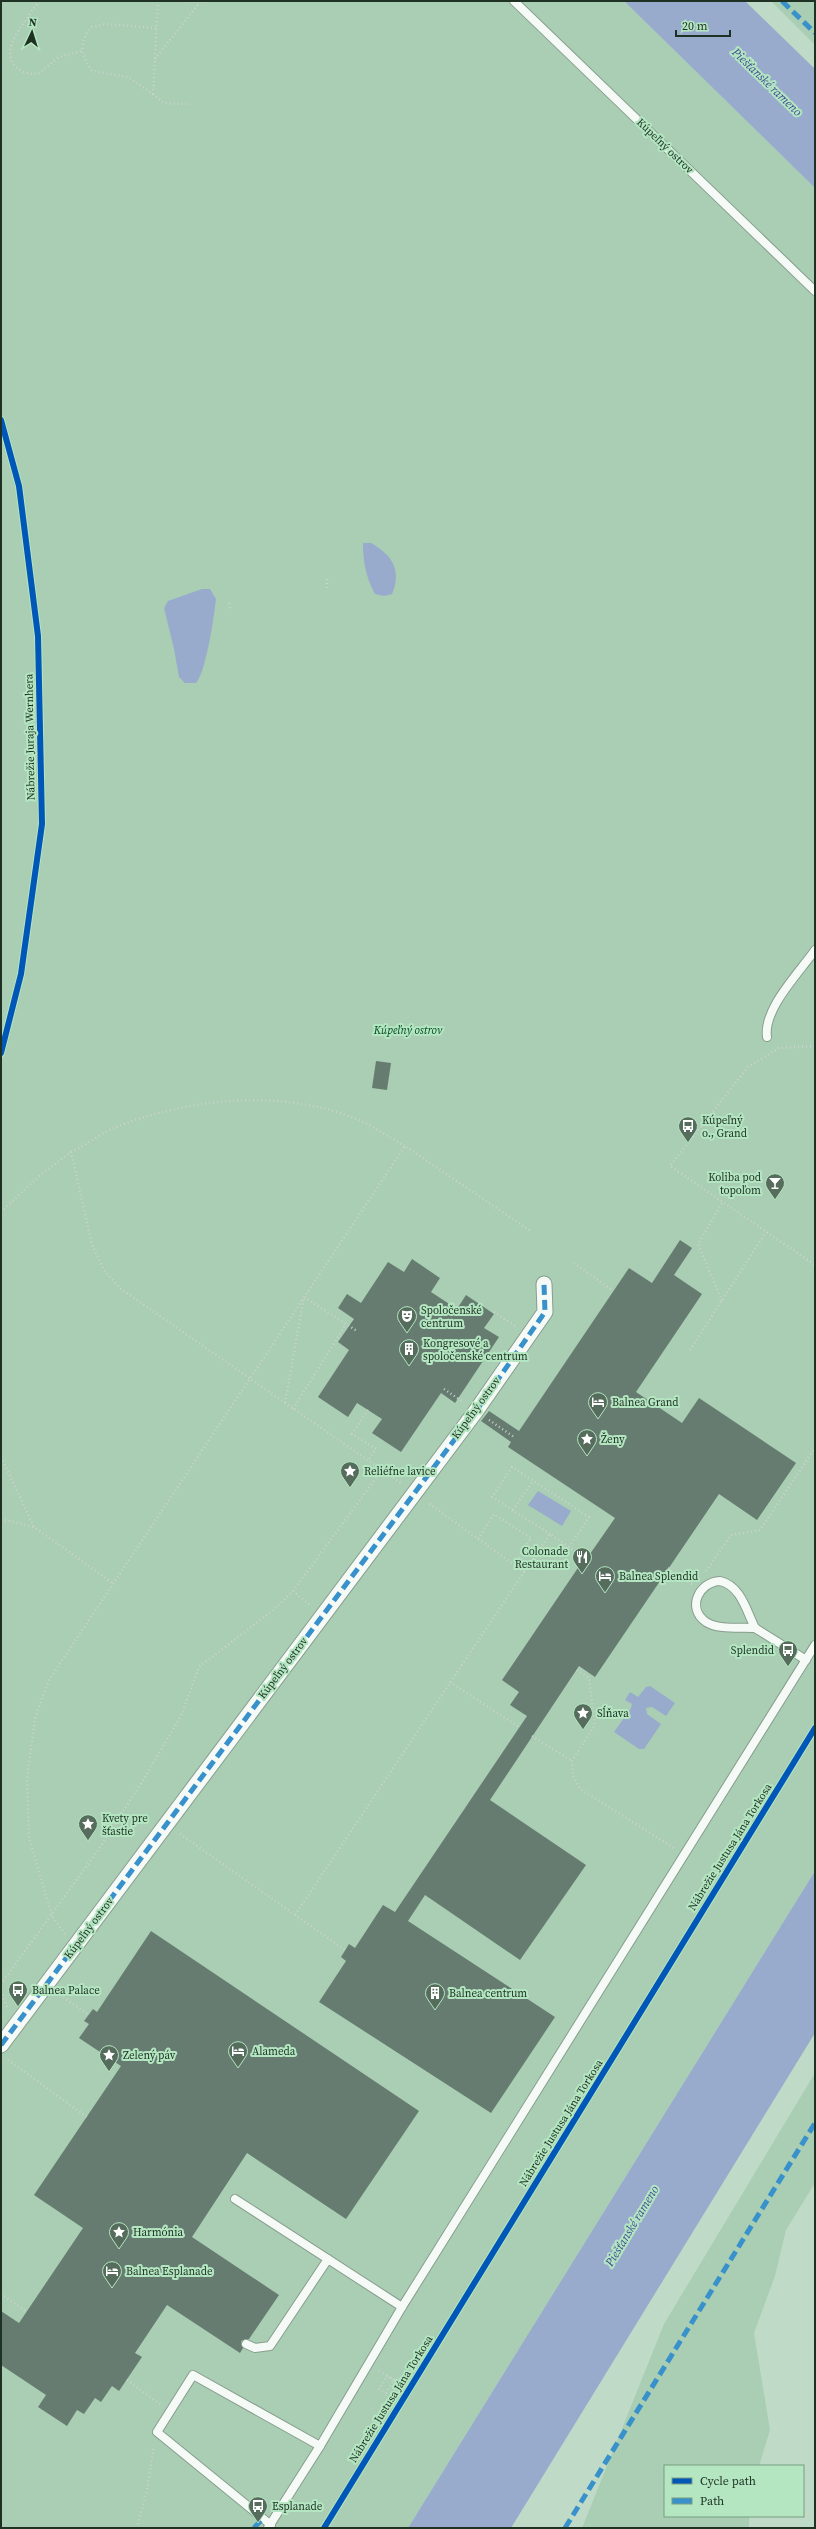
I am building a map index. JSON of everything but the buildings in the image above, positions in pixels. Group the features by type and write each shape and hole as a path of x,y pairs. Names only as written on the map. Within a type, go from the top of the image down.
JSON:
{"street":[{"name":"Kúpeľný ostrov","path":"1,2045 413,1492 476,1411 545,1312 544,1284"}],"lane":[{"name":"Kúpeľný ostrov","path":"514,1 815,291"},
{"path":"767,1037 766,1027 772,1010 815,950"},
{"path":"755,1628 734,1587 728,1583 713,1582 698,1588 697,1611 706,1622 720,1626 755,1628 806,1660"},
{"path":"320,2446 193,2375 157,2432 270,2527 320,2446 402,2307 815,1645"},
{"path":"234,2199 402,2307"},
{"path":"246,2344 255,2348 270,2346 328,2259"}],"path":[{"path":"38,1 12,44 11,54 17,69 22,73 38,74 60,57 82,51"},
{"path":"153,94 158,1"},
{"path":"180,1 210,1"},
{"path":"155,60 201,1"},
{"path":"156,28 106,24 92,27 85,34 82,51 92,71 128,77 164,103 190,104"},
{"path":"327,579 327,589"},
{"path":"230,603 232,611"},
{"path":"815,1046 779,1048 748,1067 670,1166 722,1203 815,1265"},
{"path":"1,1212 39,1176 71,1152 115,1128 176,1108 236,1101 281,1102 340,1113 366,1123 405,1146 532,1232"},
{"path":"75,1946 52,1916 29,1838 27,1778 35,1718 49,1680 405,1146"},
{"path":"71,1152 92,1245 104,1270 121,1288 382,1470 524,1572"},
{"path":"722,1203 698,1244 722,1301"},
{"path":"690,1350 766,1232"},
{"path":"574,1263 613,1291"},
{"path":"304,1296 357,1331"},
{"path":"285,1403 304,1296"},
{"path":"494,1312 529,1335"},
{"path":"293,1408 346,1324"},
{"path":"368,1410 352,1434 376,1449 368,1461"},
{"path":"668,1568 698,1588 730,1535 760,1530 815,1448"},
{"path":"1,1457 34,1527"},
{"path":"569,1547 589,1517 512,1467 492,1497 585,1558"},
{"path":"1,1984 52,1916 99,1849 181,1716 199,1667 272,1611 294,1591 382,1470"},
{"path":"514,1510 533,1481"},
{"path":"478,1539 494,1514 531,1538 514,1565"},
{"path":"1,1519 34,1527 114,1584"},
{"path":"295,1915 550,1534"},
{"path":"294,1591 322,1615"},
{"path":"576,1670 589,1678 595,1725 572,1761 573,1776 580,1789 685,1854"},
{"path":"450,1682 519,1727"},
{"path":"532,1736 572,1761"},
{"path":"166,1825 345,1950"},
{"path":"46,1985 89,2015"},
{"path":"7,2060 87,2117"},
{"path":"1,2294 27,2312"},
{"path":"368,2365 394,2380 386,2394 379,2389 387,2376 396,2381 409,2389"},
{"path":"127,2380 170,2411"},
{"path":"137,2528 147,2490 157,2432"}],"green space":[{"name":"Kúpeľný ostrov","path":"1,1 624,1 815,188 815,1871 408,2528 1,2528"},
{"path":"771,1 815,1 815,45"},
{"path":"815,2073 815,2183 786,2230 775,2276 754,2333 770,2430 759,2465 664,2465 664,2517 749,2517 749,2528 582,2528 664,2324"}],"water":[{"name":"Piešťanské rameno","path":"624,1 745,1 815,69 815,188"},
{"path":"363,543 371,543 390,558 395,570 396,578 392,594 384,596 375,594 369,582 366,570"},
{"path":"202,589 210,589 216,599 211,631 200,677 196,683 185,683 179,677 164,608 168,601"},
{"path":"538,1491 571,1511 562,1526 528,1505"},
{"path":"650,1686 675,1703 666,1716 652,1707 646,1708 647,1714 661,1724 644,1749 639,1749 614,1732 631,1708 632,1704 625,1700 630,1692 638,1697 646,1687"},
{"name":"Piešťanské rameno","path":"815,1871 815,2033 511,2528 408,2528"}],"marked path":[{"path":"782,1 815,33"},
{"path":"1,2045 476,1411 545,1312 544,1284"},
{"path":"565,2528 815,2123"},
{"path":"254,2528 263,2518"}],"cycle path":[{"name":"Nábrežie Juraja Wernhera","path":"1,420 19,486 38,636 42,824 21,974 1,1053"},
{"name":"Nábrežie Justusa Jána Torkosa","path":"324,2528 815,1728"}],"place":[{"name":"Kúpeľný o., Grand","path":"688,1143"},
{"name":"Koliba pod topoľom","path":"775,1200"},
{"name":"Spoločenské centrum","path":"407,1333"},
{"name":"Kongresové a spoločenské centrum","path":"409,1366"},
{"name":"Balnea Grand","path":"598,1419"},
{"name":"Ženy","path":"587,1456"},
{"name":"Reliéfne lavice","path":"350,1488"},
{"name":"Colonade Restaurant","path":"582,1574"},
{"name":"Balnea Splendid","path":"605,1593"},
{"name":"Splendid","path":"788,1667"},
{"name":"Sĺňava","path":"583,1730"},
{"name":"Kvety pre šťastie","path":"88,1841"},
{"name":"Balnea Palace","path":"18,2007"},
{"name":"Balnea centrum","path":"435,2010"},
{"name":"Alameda","path":"238,2068"},
{"name":"Zelený páv","path":"109,2072"},
{"name":"Harmónia","path":"119,2249"},
{"name":"Balnea Esplanade","path":"112,2288"},
{"name":"Esplanade","path":"258,2523"}]}
